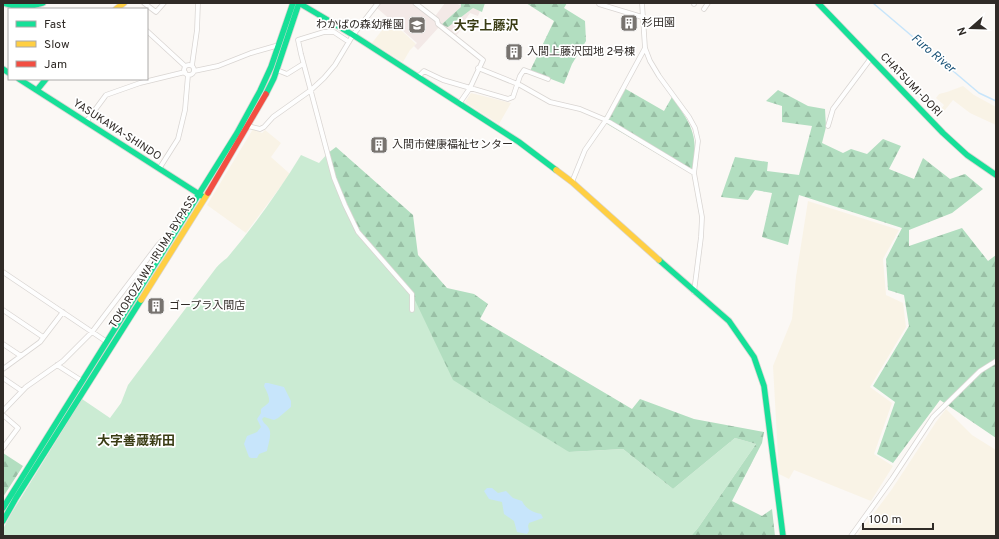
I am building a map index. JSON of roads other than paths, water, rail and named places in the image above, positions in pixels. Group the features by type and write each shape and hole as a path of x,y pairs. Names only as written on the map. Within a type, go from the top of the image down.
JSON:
{"main road":[{"path":"3,3 21,8 36,6 43,3"},
{"name":"TOKOROZAWA-IRUMA BYPASS","path":"3,508 237,133 255,101 279,45 293,3"},
{"path":"299,3 353,35 519,142 572,182 694,292 729,321 746,344 759,371 764,386 783,536"},
{"name":"TOKOROZAWA-IRUMA BYPASS","path":"3,521 205,198 262,102 277,70 299,3"},
{"name":"CHATSUMI-DORI","path":"818,3 949,138 968,155 996,175"},
{"name":"YASUKAWA-SHINDO","path":"21,80 205,198"},
{"path":"37,90 45,80"}],"street":[{"path":"144,3 156,12 164,3"},
{"path":"194,71 192,65 197,30 198,3"},
{"path":"248,126 260,129 264,127 273,118 311,90 324,78 335,65 353,35 378,3"},
{"path":"415,3 437,20 438,24 483,60 470,88 459,104"},
{"path":"599,3 642,17"},
{"path":"642,3 645,48 650,61 659,76 679,102 695,128 698,141 694,173 702,217 694,292"},
{"path":"704,9 708,3"},
{"path":"148,32 185,66 186,74 185,110 178,139 159,169"},
{"path":"349,42 334,32 324,32 298,40 334,178 345,205 358,232 393,270 412,294 412,310"},
{"path":"86,122 106,95 140,83 186,74 192,75 194,71 218,66 251,53 279,45"},
{"path":"572,182 585,150 606,120 645,48"},
{"path":"828,126 834,109 871,58"},
{"path":"277,70 287,74 304,64"},
{"path":"185,66 192,65"},
{"path":"478,68 518,84 550,102 580,109 606,120 694,173"},
{"path":"418,78 424,70 443,80 508,99 513,97 524,70 548,79"},
{"path":"3,410 22,391 57,365 92,332 158,245 164,240 168,242"},
{"path":"3,272 112,346"},
{"path":"3,310 43,337"},
{"path":"3,369 35,346 63,312"},
{"path":"3,344 21,356"},
{"path":"851,536 892,479 932,417 980,371 996,361"},
{"path":"57,365 82,381"},
{"path":"3,378 22,391"},
{"path":"3,403 8,405"},
{"path":"3,415 18,428 3,448"}],"water":[{"path":"265,383 284,387 291,401 291,407 274,420 264,417 262,419 270,432 267,451 259,454 257,458 251,458 249,457 244,444 247,436 257,432 261,427 257,419 261,413 261,409 269,402 264,386"},
{"path":"487,488 492,488 498,493 506,491 513,498 522,501 530,510 541,514 543,518 529,523 529,531 527,534 517,532 514,521 504,514 502,502 489,499 484,491"}],"waterway":[{"name":"Furo River","path":"873,3 979,93 996,101"}],"place":[{"name":"杉田園","path":"629,23"},
{"name":"わかばの森幼稚園","path":"417,25"},
{"name":"入間上藤沢団地 2号棟","path":"514,52"},
{"name":"入間市健康福祉センター","path":"379,145"},
{"name":"ゴープラ入間店","path":"156,306"}],"district":[{"name":"大字上藤沢","path":"486,27"},
{"name":"大字善蔵新田","path":"136,442"}]}
